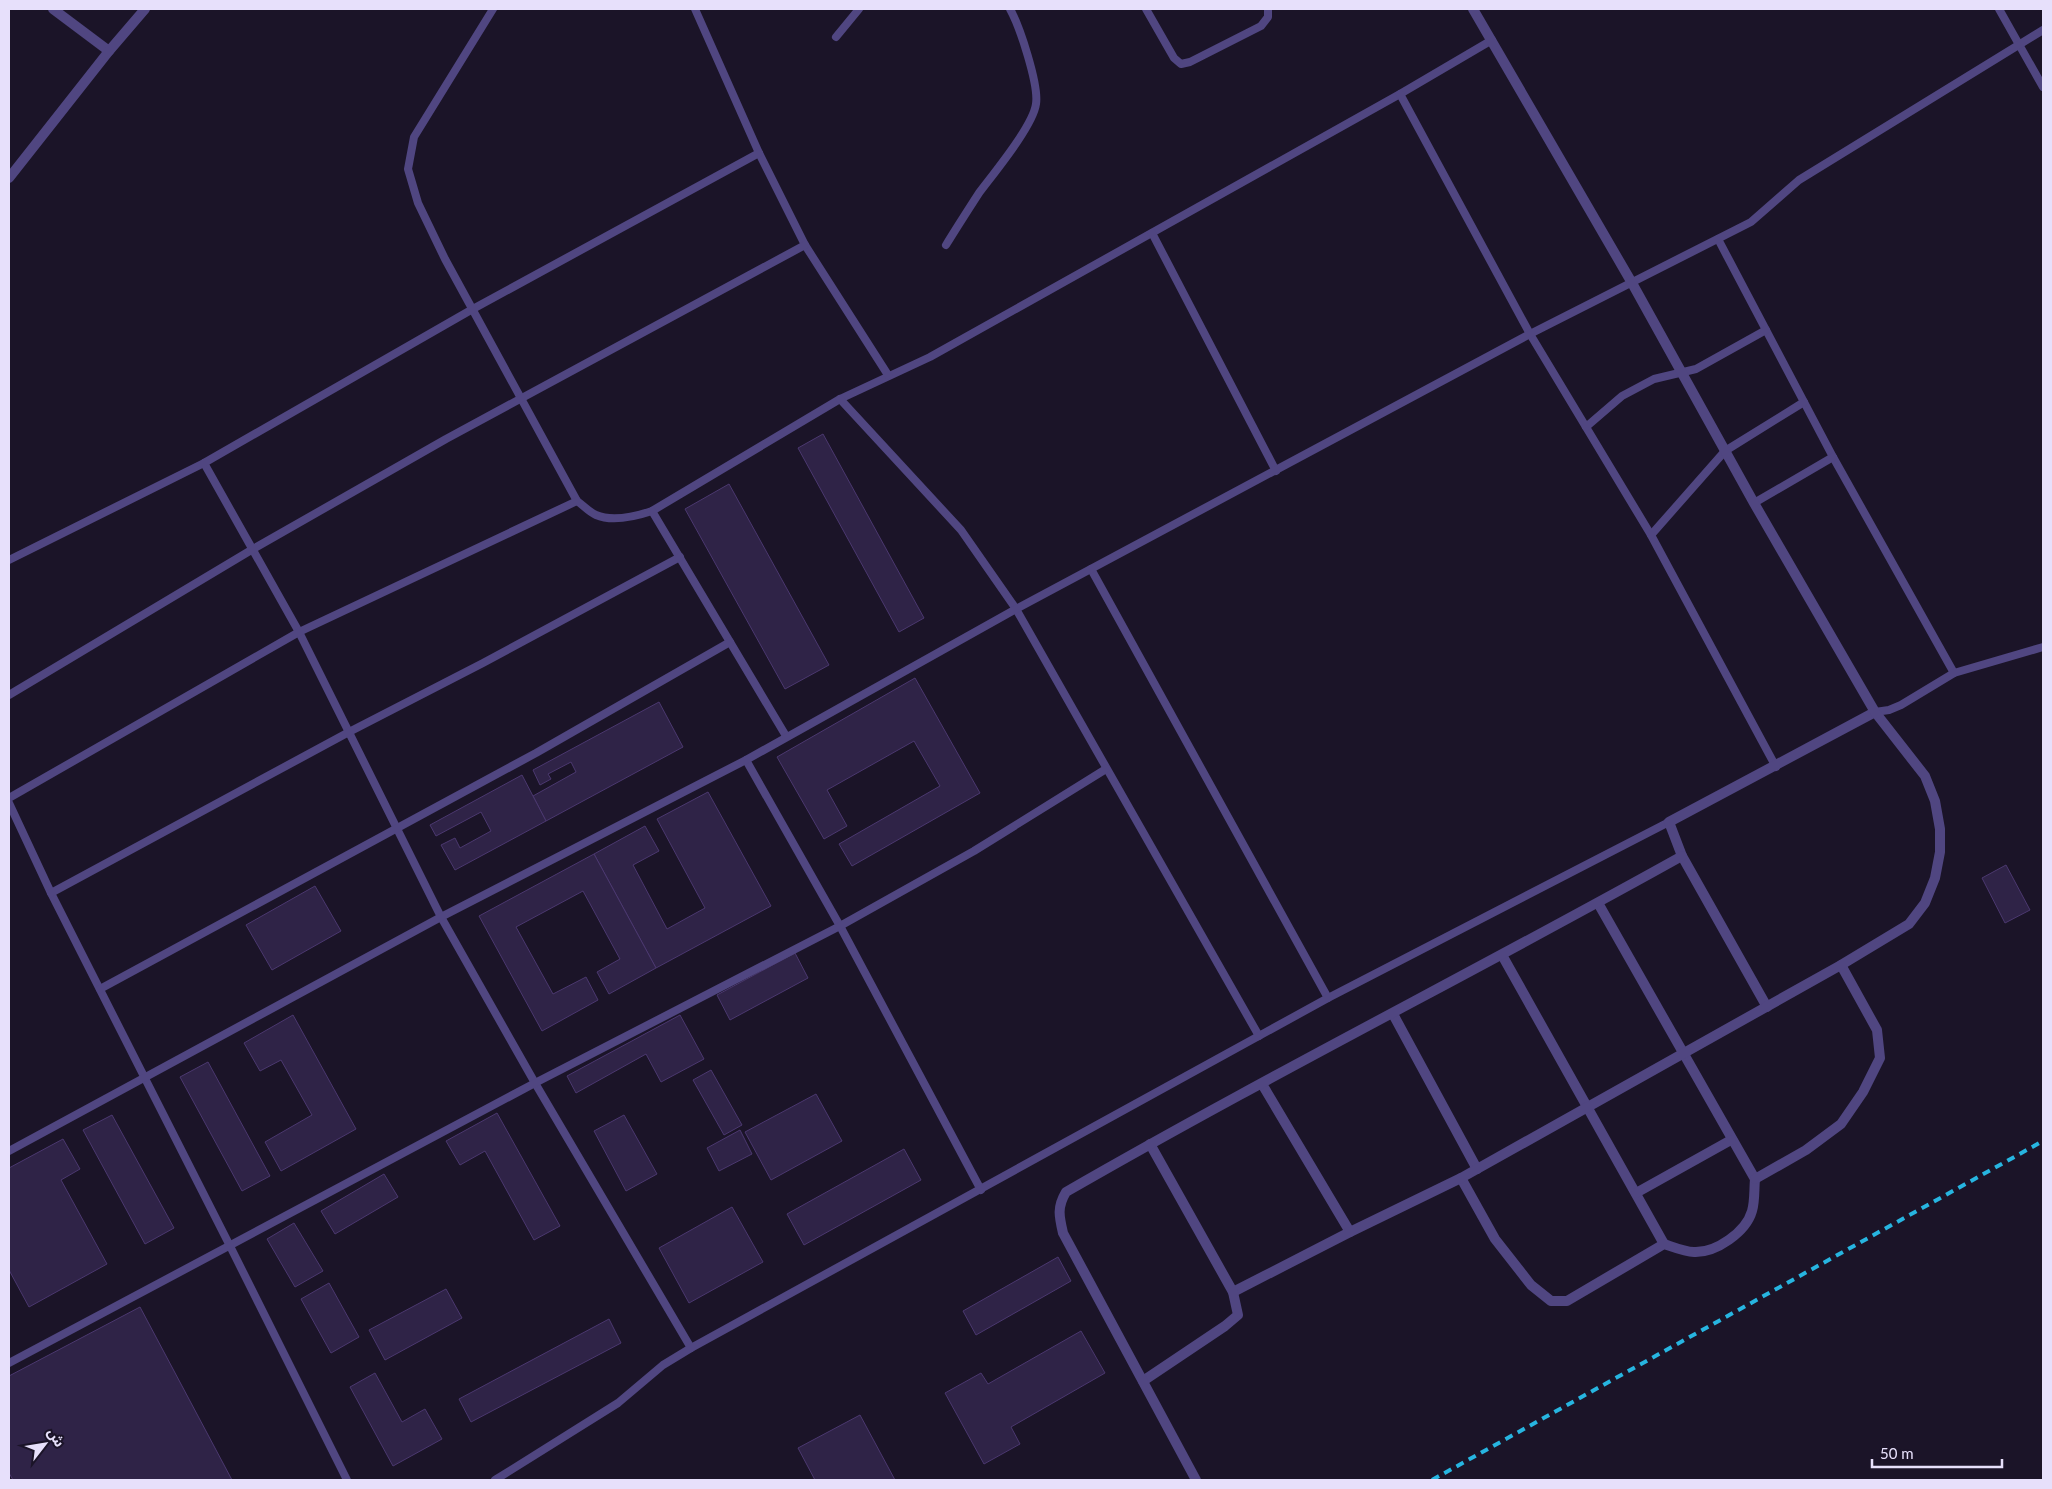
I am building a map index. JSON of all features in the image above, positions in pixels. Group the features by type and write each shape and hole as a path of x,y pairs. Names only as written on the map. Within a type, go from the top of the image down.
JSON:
{"street":[{"path":"53,9 109,51"},
{"path":"9,178 109,51 145,9"},
{"path":"1233,1292 1461,1178 1767,1007 1909,924 1925,903 1934,878 1940,852 1940,829 1935,801 1925,776 1875,712 1754,503 1632,283 1473,9"},
{"path":"1767,1007 1682,856 1669,822 1875,712"},
{"path":"1196,1480 1062,1233 1059,1219 1059,1204 1066,1192 1150,1144 1682,856"},
{"path":"1461,1178 1496,1239 1531,1285 1551,1301 1567,1301 1664,1244 1695,1252 1720,1245 1732,1237 1744,1225 1752,1210 1755,1179 1731,1140 1598,903"},
{"path":"1502,955 1664,1244"},
{"path":"1755,1179 1806,1150 1841,1124 1863,1092 1880,1058 1877,1030 1841,965"},
{"path":"1393,1014 1477,1169"},
{"path":"1262,1084 1350,1232"},
{"path":"1636,1193 1731,1140"},
{"path":"1143,1381 1226,1326 1238,1315 1233,1292 1150,1144"}],"lane":[{"path":"493,9 414,137 408,169 418,203 471,310 577,500 596,516 633,517 652,512 840,399 930,357 1400,94 1492,40"},
{"path":"695,9 759,153 805,245 888,376"},
{"path":"836,37 859,9"},
{"path":"946,244 1032,119 1037,103 1034,83 1016,20 1010,9"},
{"path":"1146,9 1174,58 1181,64 1190,62 1260,26 1268,17 1268,9"},
{"path":"2000,9 2043,87"},
{"path":"9,1151 441,917 746,760 1016,609 1530,334 1751,222 1799,180 2043,30"},
{"path":"1400,94 1530,334 1651,535 1776,766"},
{"path":"9,560 204,463 471,310 759,153"},
{"path":"1152,233 1276,471"},
{"path":"1718,239 1833,458 1954,673"},
{"path":"9,695 254,549 446,439 805,245"},
{"path":"1586,427 1622,396 1654,379 1696,369 1766,330"},
{"path":"840,399 961,530 1016,609 1258,1036"},
{"path":"1651,535 1725,451 1804,402"},
{"path":"1754,503 1833,458"},
{"path":"204,463 299,632 441,917 535,1083 691,1348"},
{"path":"9,798 299,632 577,500"},
{"path":"652,512 786,736"},
{"path":"51,893 349,732 680,558"},
{"path":"1091,569 1328,998"},
{"path":"100,990 536,753 730,642"},
{"path":"1875,712 1889,710 1954,673 2043,647"},
{"path":"746,760 840,926 981,1190"},
{"path":"9,1363 535,1083 840,926 974,851 1106,769"},
{"path":"9,803 51,893 347,1480"},
{"path":"495,1480 618,1403 663,1365 691,1348 1328,998 1669,822"}],"building":[{"path":"823,434 924,618 899,632 798,448"},
{"path":"729,484 829,665 785,689 685,509"},
{"path":"915,678 980,793 852,866 839,844 940,786 914,741 827,790 847,826 824,839 777,757"},
{"path":"659,702 683,747 546,821 533,796 576,772 571,762 548,774 551,779 540,785 533,770"},
{"path":"522,775 546,821 455,870 441,845 455,838 460,848 491,831 481,812 436,836 430,825"},
{"path":"708,792 771,906 656,968 594,854 645,826 659,851 633,865 667,929 705,908 657,819"},
{"path":"594,854 656,968 609,994 597,972 620,959 583,891 516,927 553,994 586,977 598,1000 542,1031 479,916"},
{"path":"2006,865 2030,910 2005,923 1982,878"},
{"path":"315,886 341,931 272,970 246,925"},
{"path":"795,953 808,978 730,1020 717,995"},
{"path":"293,1015 356,1129 281,1171 265,1142 312,1115 281,1060 260,1071 244,1043"},
{"path":"680,1015 704,1059 661,1082 646,1054 576,1093 567,1076"},
{"path":"208,1062 270,1176 242,1191 180,1077"},
{"path":"711,1070 742,1125 724,1135 693,1080"},
{"path":"816,1094 842,1141 771,1180 745,1132"},
{"path":"497,1113 560,1226 534,1240 485,1151 460,1165 446,1141"},
{"path":"112,1115 174,1228 145,1244 83,1130"},
{"path":"624,1115 657,1174 626,1191 594,1131"},
{"path":"740,1130 752,1154 719,1171 707,1148"},
{"path":"63,1139 80,1169 61,1180 107,1264 29,1307 9,1270 9,1168"},
{"path":"904,1149 921,1180 804,1245 787,1214"},
{"path":"384,1174 398,1197 335,1234 321,1211"},
{"path":"732,1207 763,1262 689,1303 659,1248"},
{"path":"294,1223 323,1271 295,1287 267,1239"},
{"path":"1058,1257 1071,1281 976,1335 963,1311"},
{"path":"329,1283 359,1337 331,1353 301,1299"},
{"path":"446,1289 462,1318 385,1360 369,1330"},
{"path":"140,1307 232,1480 13,1480 9,1473 9,1376"},
{"path":"609,1319 621,1343 471,1422 459,1399"},
{"path":"1081,1331 1105,1373 1011,1427 1020,1444 984,1464 945,1393 981,1373 988,1384"},
{"path":"375,1373 402,1422 425,1409 442,1439 393,1466 350,1387"},
{"path":"860,1415 895,1480 815,1480 798,1448"}],"railway":[{"path":"1432,1480 2043,1141"}]}
